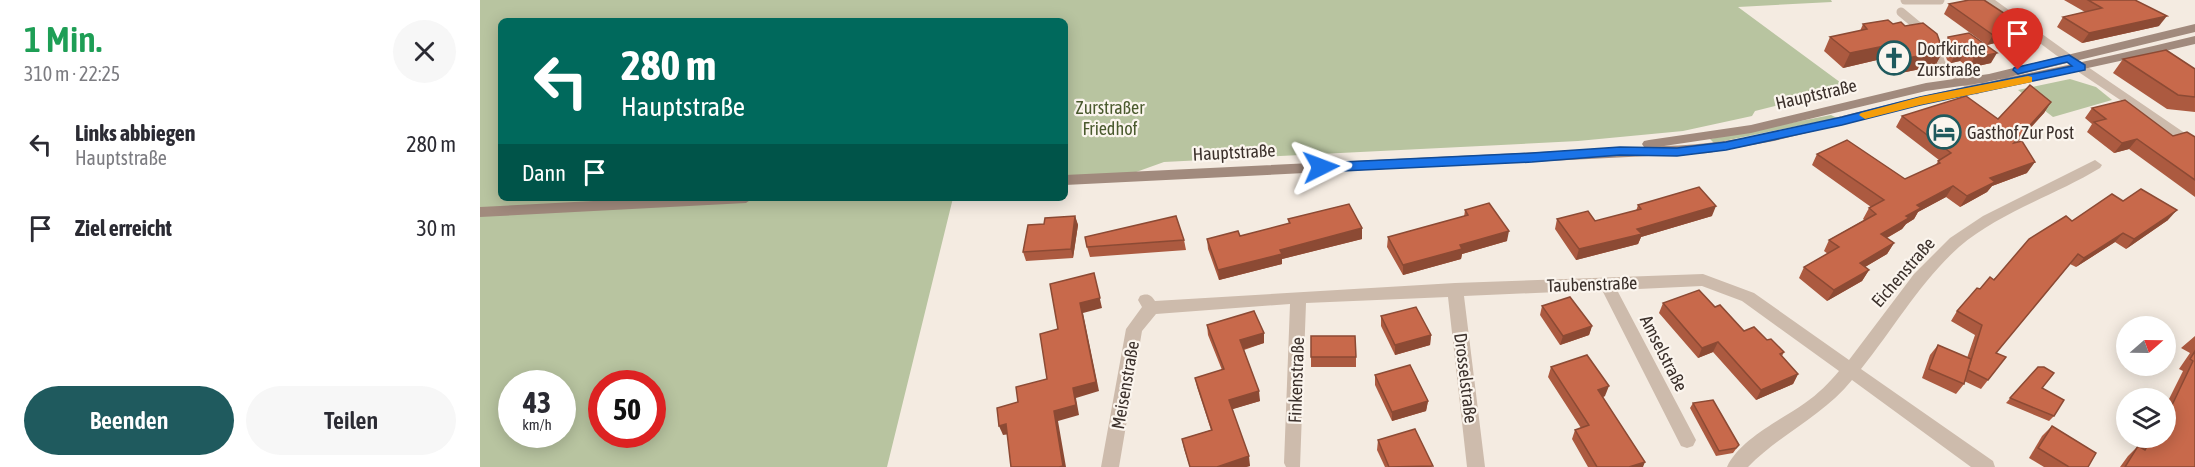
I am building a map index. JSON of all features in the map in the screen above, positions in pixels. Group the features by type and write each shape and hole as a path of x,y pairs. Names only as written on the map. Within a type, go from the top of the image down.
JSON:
{"main road":[{"name":"Hauptstraße","path":"1620,151 1750,129 1926,87 1989,78 2195,28"},
{"name":"Hauptstraße","path":"1068,180 1532,158 1620,151 1677,152 1726,146 2081,68 2195,40"},
{"path":"480,212 689,201"}],"street":[{"path":"1988,0 2081,68 2195,146"},
{"name":"Eichenstraße","path":"1736,467 1767,437 1825,398 1850,369 1911,287 1956,242 1975,227 2013,206 2072,180 2095,165"},
{"name":"Taubenstraße","path":"1148,304 1703,280 1748,297 1986,467"},
{"name":"Amselstraße","path":"1606,283 1687,440"},
{"name":"Drosselstraße","path":"1455,289 1476,467"},
{"name":"Finkenstraße","path":"1293,463 1298,297"},
{"name":"Meisenstraße","path":"1110,467 1134,329 1148,304"}],"lane":[{"path":"1905,0 1940,0"},
{"path":"1901,12 1933,38 1941,64 1976,90"}],"green space":[{"name":"Zurstraßer Friedhof","path":"480,0 1831,0 1832,2 1738,7 1852,91 1814,100 1810,97 1755,111 1752,116 1683,131 1578,141 1164,162 1125,176 1068,183 1068,18 498,18 498,201 952,201 887,467 480,467"},
{"path":"2070,79 2096,87 2112,100 2053,117 2018,90"},
{"path":"1831,115 1837,118 1714,143 1710,139"}],"building":[{"path":"1984,0 2025,27 1993,35 1949,4"},
{"path":"2088,0 2135,0 2167,16 2089,33 2063,17 2102,8"},
{"path":"1888,20 1893,24 1901,22 1905,26 1923,23 1937,34 1943,51 1903,59 1884,46 1850,53 1830,37 1867,29 1863,24"},
{"path":"1969,33 1997,53 1974,58 1965,51 1956,53 1952,50 1948,37"},
{"path":"2166,50 2195,69 2195,97 2178,95 2123,59"},
{"path":"2030,85 2051,102 2014,143 2022,141 2035,162 1990,178 1995,182 1967,196 1953,186 1917,205 1921,208 1906,216 1909,218 1881,234 1894,243 1860,263 1869,270 1834,290 1804,267 1839,247 1829,240 1876,214 1869,208 1884,200 1817,154 1847,140 1905,179 1940,163 1938,161 1951,153 1902,116 1966,96 1998,119"},
{"path":"2125,100 2173,136 2187,132 2195,137 2195,180 2137,139 2122,143 2094,122 2106,119 2092,108"},
{"path":"1699,187 1716,206 1637,229 1642,234 1579,249 1557,219 1588,211 1595,221 1641,209 1638,205"},
{"path":"2141,189 2177,210 2134,239 2123,233 2084,258 2078,254 1996,353 2006,357 1988,380 1968,370 1982,325 1957,311 1977,288 1980,289 1990,277 1994,280 2029,239 2066,216 2072,221 2112,194 2123,201"},
{"path":"1489,203 1509,231 1460,245 1462,249 1403,265 1388,237 1468,215 1465,210"},
{"path":"1349,204 1362,228 1280,250 1282,254 1218,270 1207,239 1238,231 1240,236 1290,223 1288,219"},
{"path":"1075,216 1071,249 1023,252 1028,225 1044,224 1045,218"},
{"path":"1176,216 1184,240 1087,247 1085,237"},
{"path":"1094,273 1100,298 1080,303 1096,382 1073,388 1076,405 1054,411 1063,466 1011,467 1006,424 999,426 997,408 1018,402 1016,387 1047,379 1040,334 1058,329 1050,284"},
{"path":"1699,290 1715,307 1720,305 1744,331 1754,327 1767,340 1771,339 1784,352 1780,354 1798,374 1761,390 1718,342 1702,348 1663,303"},
{"path":"1570,297 1592,326 1563,336 1542,306"},
{"path":"1416,307 1431,335 1395,345 1381,316"},
{"path":"1254,311 1264,333 1240,340 1259,391 1229,400 1249,456 1217,467 1190,467 1182,439 1212,430 1195,378 1224,369 1207,325"},
{"path":"1311,336 1355,336 1356,357 1311,357"},
{"path":"1938,345 1971,359 1964,384 1929,369"},
{"path":"2195,351 2195,467 2125,467 2137,448 2145,450 2146,448 2176,448 2176,397 2193,361 2190,359"},
{"path":"1587,355 1609,386 1598,390 1645,462 1629,467 1597,467 1575,430 1589,425 1551,367"},
{"path":"1410,365 1428,401 1392,412 1375,375"},
{"path":"2038,367 2044,367 2054,373 2042,388 2064,400 2054,416 2010,398"},
{"path":"1713,400 1739,445 1736,448 1719,451 1693,403"},
{"path":"2052,426 2096,453 2088,467 2069,467 2038,448"},
{"path":"1415,429 1433,466 1389,467 1378,440"}],"slow traffic":[{"path":"1865,115 1920,101 2028,79"}],"place":[{"name":"Dorfkirche Zurstraße","path":"1894,58"},
{"name":"Gasthof Zur Post","path":"1944,132"}],"route":[{"path":"1321,167 1532,158 1620,151 1677,152 1726,146 1842,121 1920,101 2081,68 2069,58 2018,70"}]}
